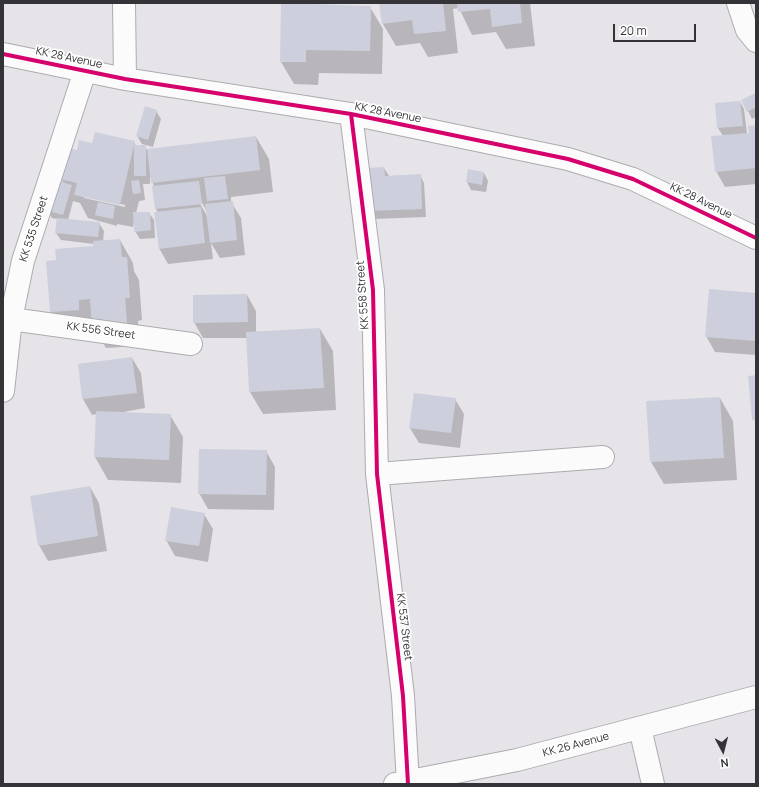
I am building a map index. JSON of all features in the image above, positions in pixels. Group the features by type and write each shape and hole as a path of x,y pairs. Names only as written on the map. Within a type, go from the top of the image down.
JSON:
{"street":[{"path":"124,3 125,79"},
{"path":"738,3 747,30 756,41"},
{"name":"KK 28 Avenue","path":"3,54 125,79 351,114 568,158 633,179 756,238"},
{"name":"KK 535 Street","path":"3,391 11,319 23,261 85,71"},
{"name":"KK 558 Street","path":"351,114 373,290 377,474"},
{"name":"KK 556 Street","path":"11,319 190,344"},
{"path":"377,474 603,457"},
{"name":"KK 537 Street","path":"377,474 403,696 403,783"},
{"name":"KK 26 Avenue","path":"403,783 517,760 756,697"},
{"path":"640,728 653,784"}],"building":[{"path":"281,3 371,6 370,51 306,50 306,62 280,62"},
{"path":"379,3 443,3 446,31 414,34 412,20 382,24"},
{"path":"457,3 520,3 522,23 492,27 490,9 458,12"},
{"path":"756,93 756,107 747,112 741,100"},
{"path":"740,101 743,126 717,128 715,103"},
{"path":"145,106 157,110 148,140 136,136"},
{"path":"756,125 756,168 715,172 711,136 749,133 748,126"},
{"path":"95,132 135,141 120,205 74,195 77,183 60,179 67,148 77,150 79,140 92,143"},
{"path":"256,136 260,170 151,183 147,149"},
{"path":"134,145 146,145 146,176 134,176"},
{"path":"384,167 385,176 421,174 422,209 367,211 366,168"},
{"path":"468,169 484,172 482,185 466,182"},
{"path":"225,176 228,199 207,201 204,178"},
{"path":"55,180 72,185 63,215 46,210"},
{"path":"139,180 141,193 133,194 131,181"},
{"path":"199,181 202,204 155,209 152,186"},
{"path":"233,201 237,240 210,243 205,204"},
{"path":"98,202 115,206 113,219 95,215"},
{"path":"201,207 205,243 159,249 154,212"},
{"path":"133,212 150,212 151,230 134,232"},
{"path":"57,218 100,222 98,237 55,233"},
{"path":"120,239 122,257 127,257 130,298 125,298 127,324 92,326 90,299 79,300 79,310 50,312 46,261 56,260 55,249 93,246 93,241"},
{"path":"709,289 756,293 756,341 705,337"},
{"path":"247,294 248,322 193,323 193,295"},
{"path":"320,328 324,388 249,392 246,332"},
{"path":"132,357 137,393 82,399 78,364"},
{"path":"756,375 756,420 752,420 748,376"},
{"path":"414,393 456,398 451,433 409,428"},
{"path":"720,397 724,458 650,462 646,401"},
{"path":"96,411 171,414 169,460 94,457"},
{"path":"199,449 267,450 266,495 198,494"},
{"path":"90,486 98,536 38,546 30,496"},
{"path":"171,507 205,513 199,546 165,541"}],"cycle path":[{"path":"3,54 125,79 351,114 568,159 633,179 756,238"},
{"path":"351,114 373,290 377,474 403,696 408,784"}]}
